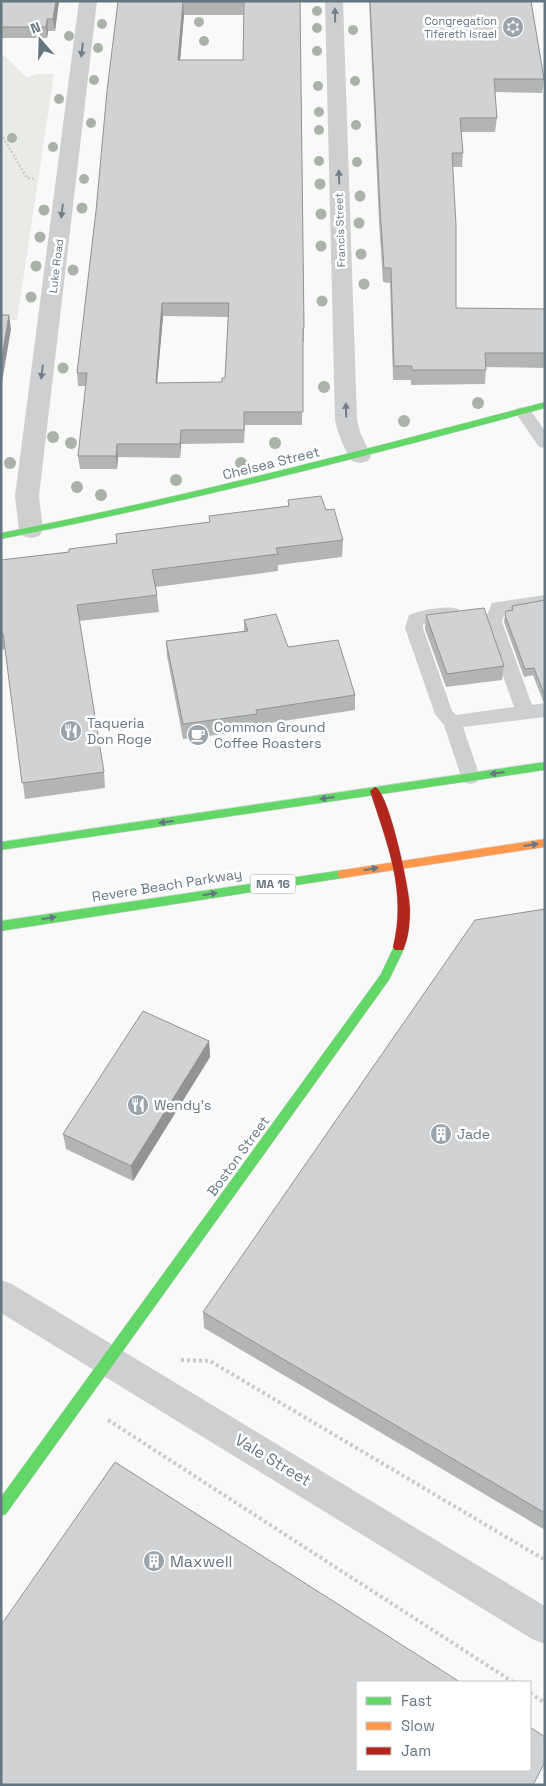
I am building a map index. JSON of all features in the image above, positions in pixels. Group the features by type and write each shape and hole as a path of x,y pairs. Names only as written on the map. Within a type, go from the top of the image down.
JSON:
{"main road":[{"name":"Chelsea Street","path":"1,536 210,494 545,406"},
{"path":"1,846 545,766"},
{"name":"Boston Street","path":"1,1508 384,977 399,947 403,931 405,902 397,865 376,791"},
{"name":"Revere Beach Parkway","path":"1,926 545,843"}],"street":[{"name":"Luke Road","path":"32,530 28,517 27,496 88,1"},
{"name":"Francis Street","path":"334,1 346,420 351,437 360,456"},
{"name":"Vale Street","path":"1,1295 545,1626"}],"lane":[{"path":"523,412 545,443"},
{"path":"470,777 452,722 444,714 414,628 415,619 481,612 498,607 545,601"},
{"path":"481,612 493,622 525,712"},
{"path":"452,722 545,710"}],"path":[{"path":"1,134 27,178 66,180"},
{"path":"173,1360 210,1361 545,1560"},
{"path":"78,1401 511,1681"},
{"path":"531,1694 545,1703"}],"shaded area":[{"path":"1,56 5,56 27,78 36,74 54,74 17,320 1,320"}],"building":[{"path":"1,1 56,1 53,19 47,19 46,27 1,27"},
{"path":"118,1 300,1 304,328 303,412 244,412 244,430 181,430 180,444 117,444 116,456 78,456 87,373 77,373 96,211 107,91","holes":["183,2 244,2 243,60 178,60","162,303 229,303 225,378 222,378 222,382 156,383"]},
{"path":"370,1 531,1 544,79 494,79 497,118 460,118 463,153 452,153 456,225 456,308 545,309 545,353 485,353 486,370 412,370 412,366 394,366 391,268 384,268 380,208"},
{"path":"1,315 9,315 1,362"},
{"path":"321,496 326,510 334,509 343,540 276,548 278,554 152,570 157,595 77,605 104,772 22,783 3,633 1,633 1,560 69,552 69,549 117,543 116,534 210,522 209,516 289,506 288,500"},
{"path":"545,600 544,694 534,668 525,669 505,615 506,611 513,610 512,606"},
{"path":"484,608 504,666 447,674 426,615"},
{"path":"276,614 288,647 338,640 355,695 256,710 257,714 183,724 166,641 248,631 244,620"},
{"name":"Jade","path":"545,909 545,1513 203,1312 475,920"},
{"path":"143,1011 209,1041 131,1166 63,1134"},
{"name":"Maxwell","path":"115,1462 458,1681 356,1681 356,1771 531,1771 531,1728 545,1737 545,1762 533,1785 1,1785 1,1625"}],"traffic: fast":[{"path":"1,536 207,493 545,405"},
{"path":"1,846 545,766"},
{"path":"1,926 343,874"},
{"path":"1,1509 385,977 399,947"}],"traffic: slow":[{"path":"343,874 545,843"}],"traffic: jam":[{"path":"375,791 394,848 403,888 404,928 399,947"}],"place":[{"name":"Congregation Tifereth Israel","path":"513,27"},
{"name":"Taqueria Don Roge","path":"71,731"},
{"name":"Common Ground Coffee Roasters","path":"198,735"},
{"name":"Wendy's","path":"138,1105"},
{"name":"Jade","path":"441,1134"},
{"name":"Maxwell","path":"154,1561"}]}
